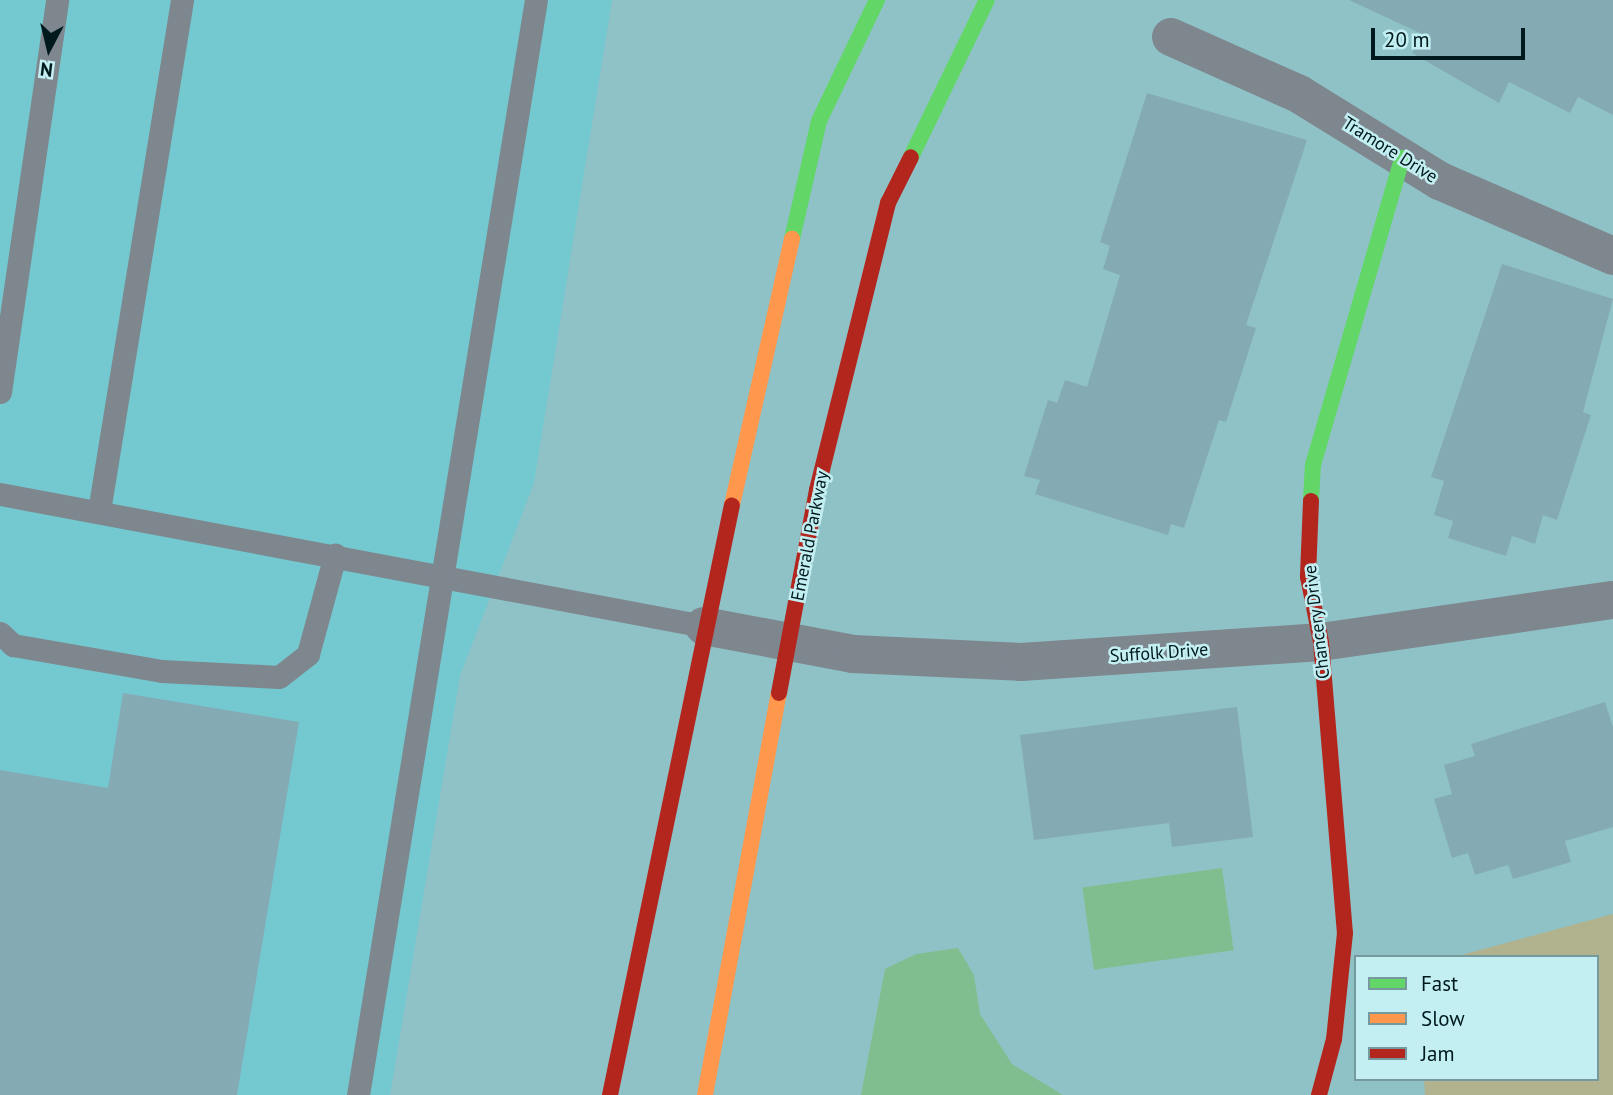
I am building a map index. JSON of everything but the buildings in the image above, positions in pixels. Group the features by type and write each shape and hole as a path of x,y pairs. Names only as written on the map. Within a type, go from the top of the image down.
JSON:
{"main road":[{"path":"610,1095 704,626 819,121 877,0"},
{"name":"Emerald Parkway","path":"705,1095 817,490 888,204 987,0"},
{"name":"Chancery Drive","path":"1319,1095 1334,1039 1345,933 1321,642 1308,577 1313,465 1402,158"}],"street":[{"name":"Tramore Drive","path":"1171,37 1299,94 1440,181 1613,256"},
{"name":"Suffolk Drive","path":"704,626 790,644 941,663 1321,642 1613,600"}],"lane":[{"path":"0,392 57,0"},
{"path":"99,511 182,0"},
{"path":"358,1095 536,0"},
{"path":"0,494 335,555 443,580 704,626"},
{"path":"0,633 13,645 162,671 279,677 309,654 335,555"}],"shaded area":[{"path":"0,0 612,0 534,483 460,676 390,1095 0,1095"},
{"path":"1222,868 1234,950 1094,970 1082,888"},
{"path":"1613,914 1613,1095 1425,1095 1424,1081 1599,1081 1599,955 1461,955"},
{"path":"958,948 974,975 980,1014 1012,1064 1063,1095 861,1095 885,969 916,954"}],"traffic: fast":[{"path":"792,239 819,121 877,0"},
{"path":"911,157 987,0"},
{"path":"1311,501 1313,465 1402,158"}],"traffic: slow":[{"path":"732,505 792,239"},
{"path":"705,1095 779,693"}],"traffic: jam":[{"path":"779,693 817,490 888,203 911,157"},
{"path":"1311,501 1308,577 1321,642 1345,933 1334,1039 1319,1095"},
{"path":"610,1095 732,505"}]}
